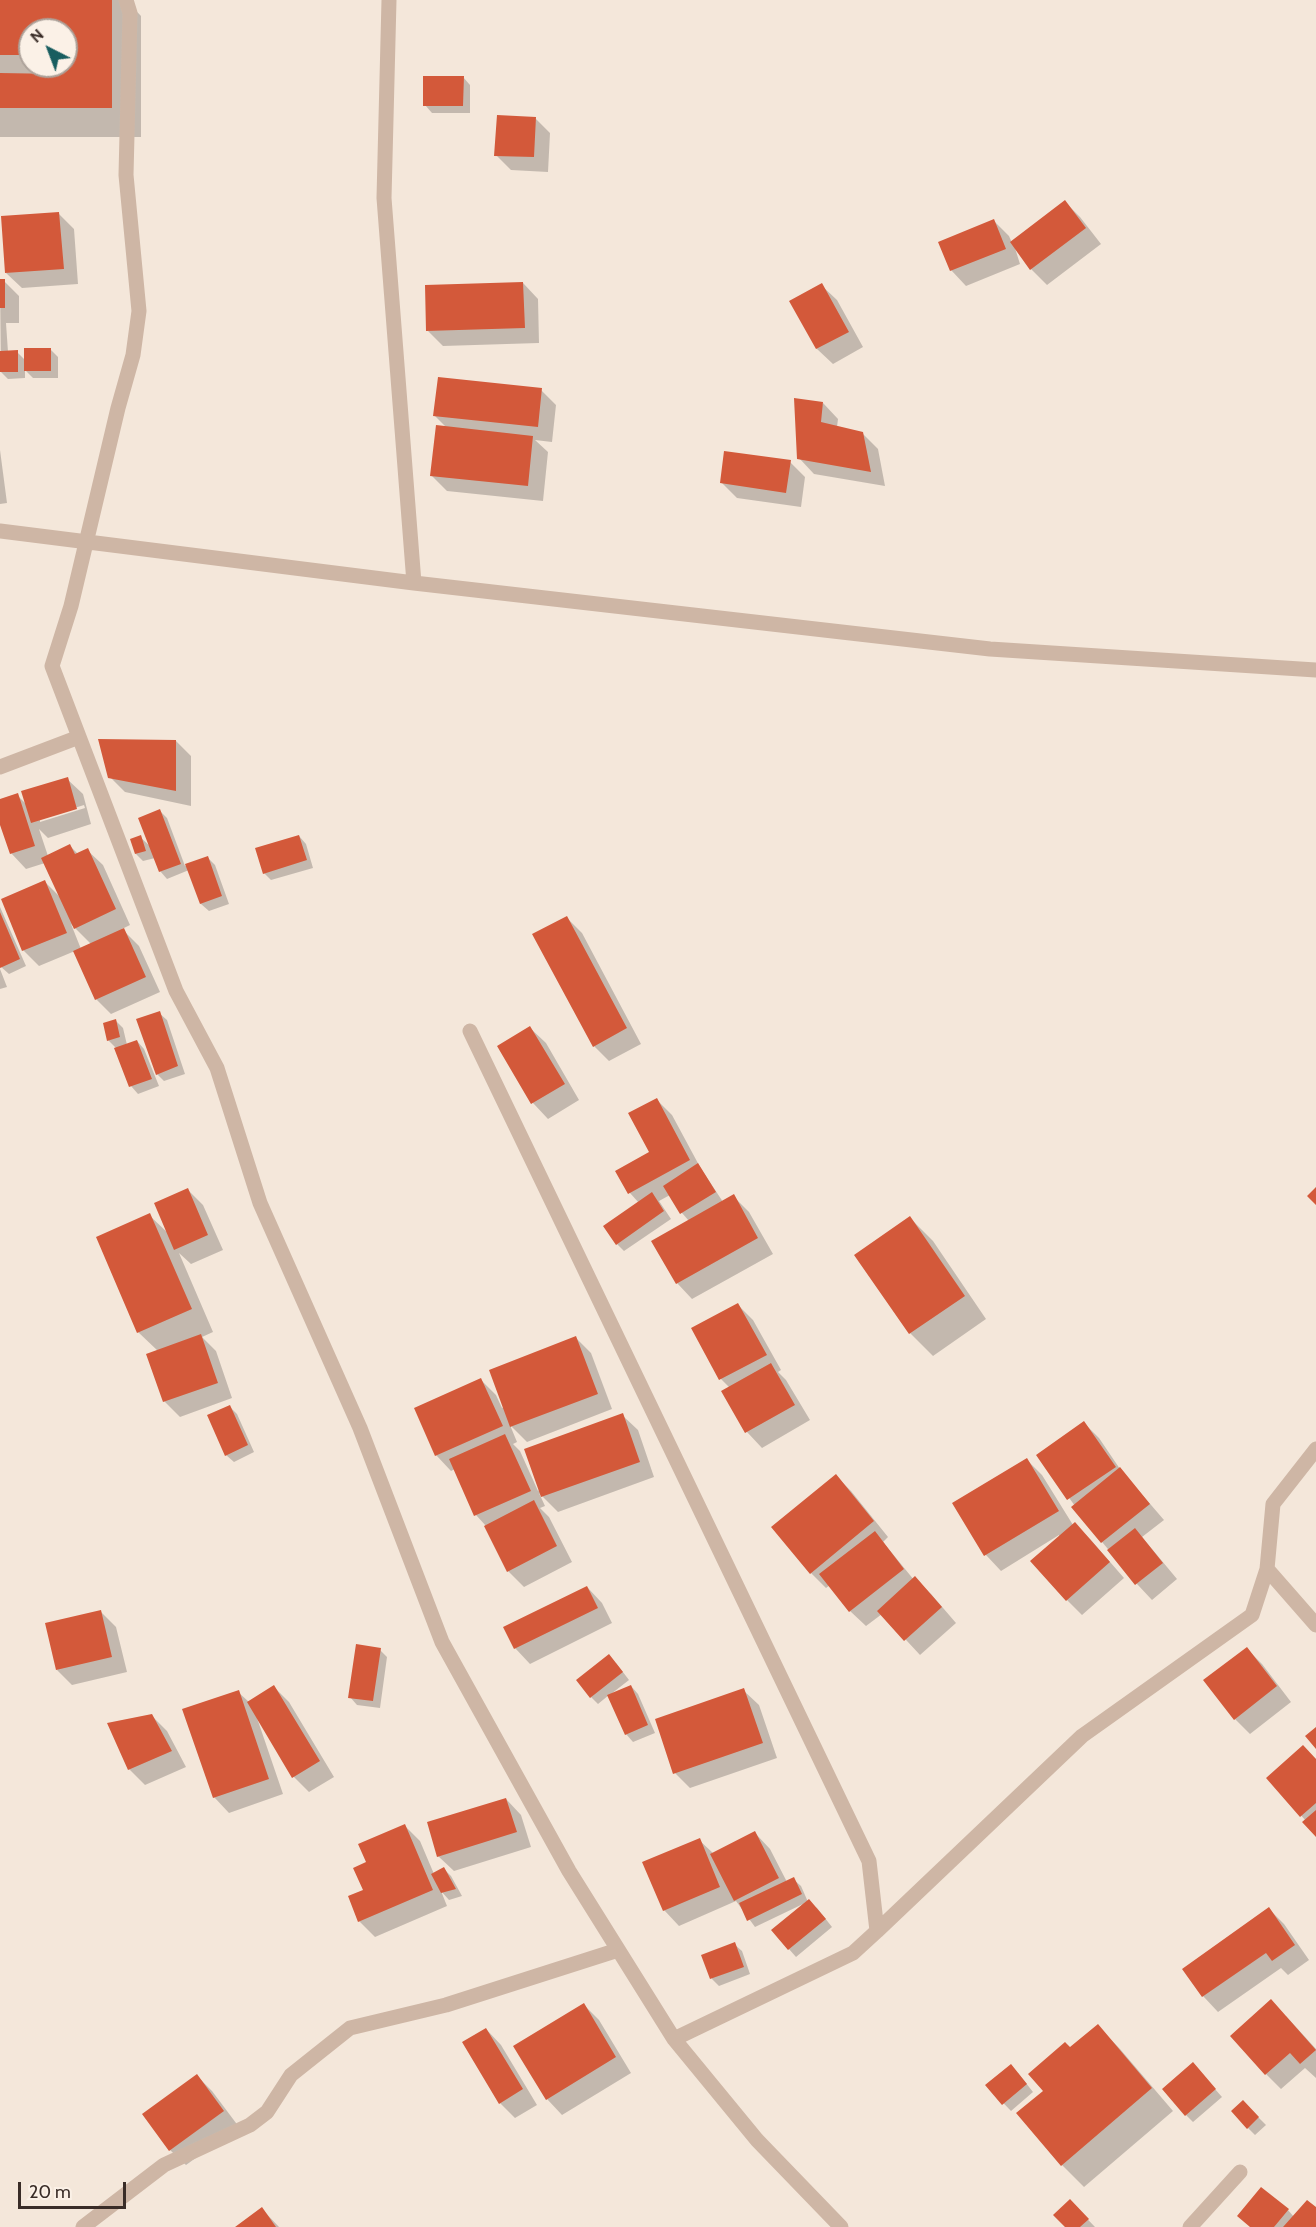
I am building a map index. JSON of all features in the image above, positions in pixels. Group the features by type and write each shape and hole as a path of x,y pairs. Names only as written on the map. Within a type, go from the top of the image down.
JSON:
{"street":[{"path":"126,0 130,13 126,175 139,311 133,355 118,408 71,606 52,666 176,991 217,1068 260,1203 360,1428 442,1642 569,1871 674,2039 757,2140 841,2227"},
{"path":"389,0 384,198 414,583"},
{"path":"0,531 414,583 990,649 1316,670"},
{"path":"0,767 79,737"},
{"path":"470,1031 869,1862 877,1930"},
{"path":"674,2039 853,1953 1082,1736 1252,1615 1267,1569 1273,1504 1316,1449"},
{"path":"1267,1569 1316,1625"},
{"path":"83,2227 164,2165 250,2125 267,2112 291,2076 350,2028 446,2005 618,1950"},
{"path":"1190,2227 1240,2172"}],"building":[{"path":"0,0 112,0 112,108 0,108 0,73 18,73 18,78 78,78 78,18 18,18 18,55 0,55"},
{"path":"423,76 464,76 463,106 423,106"},
{"path":"497,115 536,117 534,157 494,156"},
{"path":"1065,200 1086,228 1030,270 1010,242"},
{"path":"59,212 64,269 5,273 1,216"},
{"path":"994,219 1006,249 950,271 938,242"},
{"path":"0,279 5,279 5,308 0,308"},
{"path":"523,282 525,328 426,331 425,285"},
{"path":"822,283 849,332 816,349 789,301"},
{"path":"24,348 51,348 51,371 24,371"},
{"path":"18,350 18,372 0,372 0,351"},
{"path":"438,377 542,388 538,427 433,416"},
{"path":"794,398 823,402 821,422 863,432 871,472 797,459"},
{"path":"436,425 533,436 528,486 430,476"},
{"path":"724,451 791,460 786,493 720,483"},
{"path":"98,739 176,740 176,791 108,778"},
{"path":"68,777 77,809 31,823 21,791"},
{"path":"18,793 35,846 10,854 0,825 0,799"},
{"path":"160,809 181,864 159,872 138,818"},
{"path":"141,835 146,851 135,854 130,839"},
{"path":"299,835 307,860 263,874 255,848"},
{"path":"70,844 75,854 88,848 116,909 74,929 41,858"},
{"path":"208,856 222,896 200,904 185,864"},
{"path":"45,880 67,933 22,951 1,899"},
{"path":"0,912 20,959 0,968"},
{"path":"567,916 627,1028 593,1047 532,934"},
{"path":"124,928 146,977 95,1000 73,951"},
{"path":"160,1011 178,1066 156,1075 136,1019"},
{"path":"116,1019 120,1037 107,1041 103,1023"},
{"path":"530,1026 565,1084 531,1104 497,1046"},
{"path":"137,1040 152,1079 129,1087 114,1048"},
{"path":"657,1098 690,1160 628,1194 615,1171 649,1152 628,1113"},
{"path":"698,1163 716,1192 680,1214 663,1186"},
{"path":"1316,1187 1316,1205 1307,1196"},
{"path":"188,1188 208,1235 174,1250 154,1203"},
{"path":"652,1192 664,1211 616,1245 603,1226"},
{"path":"734,1194 758,1238 676,1284 651,1241"},
{"path":"150,1213 192,1309 137,1333 96,1237"},
{"path":"910,1216 965,1296 909,1334 854,1255"},
{"path":"738,1303 767,1355 719,1380 691,1328"},
{"path":"201,1334 218,1383 163,1402 146,1354"},
{"path":"576,1336 598,1394 510,1427 489,1370"},
{"path":"771,1363 795,1405 745,1433 721,1391"},
{"path":"481,1378 503,1426 435,1456 414,1408"},
{"path":"230,1405 248,1445 225,1456 207,1415"},
{"path":"623,1413 640,1462 541,1497 524,1449"},
{"path":"1084,1421 1116,1467 1067,1500 1036,1455"},
{"path":"505,1434 531,1491 474,1516 449,1459"},
{"path":"1027,1458 1059,1511 984,1556 952,1503"},
{"path":"1120,1467 1150,1504 1101,1543 1071,1507"},
{"path":"836,1474 874,1521 810,1574 771,1527"},
{"path":"534,1500 557,1546 507,1572 484,1526"},
{"path":"1075,1522 1110,1562 1066,1601 1030,1561"},
{"path":"1135,1528 1163,1563 1135,1585 1107,1550"},
{"path":"875,1531 904,1569 849,1612 819,1574"},
{"path":"915,1576 942,1607 904,1641 877,1611"},
{"path":"587,1586 598,1608 514,1649 503,1627"},
{"path":"101,1610 112,1657 56,1670 45,1623"},
{"path":"356,1644 381,1648 373,1701 348,1698"},
{"path":"1247,1647 1277,1686 1234,1720 1203,1680"},
{"path":"609,1654 623,1672 590,1698 576,1680"},
{"path":"274,1685 320,1761 292,1778 247,1702"},
{"path":"631,1685 648,1725 625,1735 607,1695"},
{"path":"744,1688 763,1743 673,1774 655,1719"},
{"path":"239,1690 269,1779 213,1798 182,1709"},
{"path":"152,1714 172,1751 128,1770 107,1723"},
{"path":"1316,1727 1316,1749 1305,1736"},
{"path":"1303,1745 1316,1759 1316,1803 1300,1817 1266,1778"},
{"path":"506,1798 517,1832 437,1857 427,1822"},
{"path":"1316,1810 1316,1837 1302,1822"},
{"path":"405,1824 433,1890 358,1922 348,1896 363,1890 353,1868 366,1862 358,1844"},
{"path":"755,1831 779,1878 734,1901 710,1854"},
{"path":"700,1838 720,1887 663,1911 642,1862"},
{"path":"444,1867 456,1889 441,1893 431,1874"},
{"path":"794,1877 802,1894 747,1921 739,1903"},
{"path":"809,1899 826,1919 788,1950 771,1930"},
{"path":"1269,1907 1295,1945 1272,1961 1266,1953 1202,1997 1182,1969"},
{"path":"735,1942 744,1967 710,1979 701,1955"},
{"path":"1271,1999 1316,2050 1300,2064 1290,2053 1265,2075 1230,2036"},
{"path":"584,2003 616,2057 546,2100 513,2046"},
{"path":"1098,2024 1152,2088 1061,2166 1016,2113 1043,2091 1028,2074 1065,2042 1070,2047"},
{"path":"486,2028 523,2089 499,2104 462,2042"},
{"path":"1193,2062 1216,2089 1185,2116 1162,2089"},
{"path":"1011,2064 1027,2084 1002,2105 985,2085"},
{"path":"197,2074 224,2111 169,2151 142,2114"},
{"path":"1243,2100 1259,2117 1247,2129 1231,2111"},
{"path":"1261,2187 1289,2209 1274,2227 1250,2227 1237,2216"},
{"path":"1070,2199 1089,2219 1080,2227 1065,2227 1053,2215"},
{"path":"1307,2200 1316,2207 1316,2227 1283,2227"},
{"path":"262,2207 276,2227 235,2227"}]}
